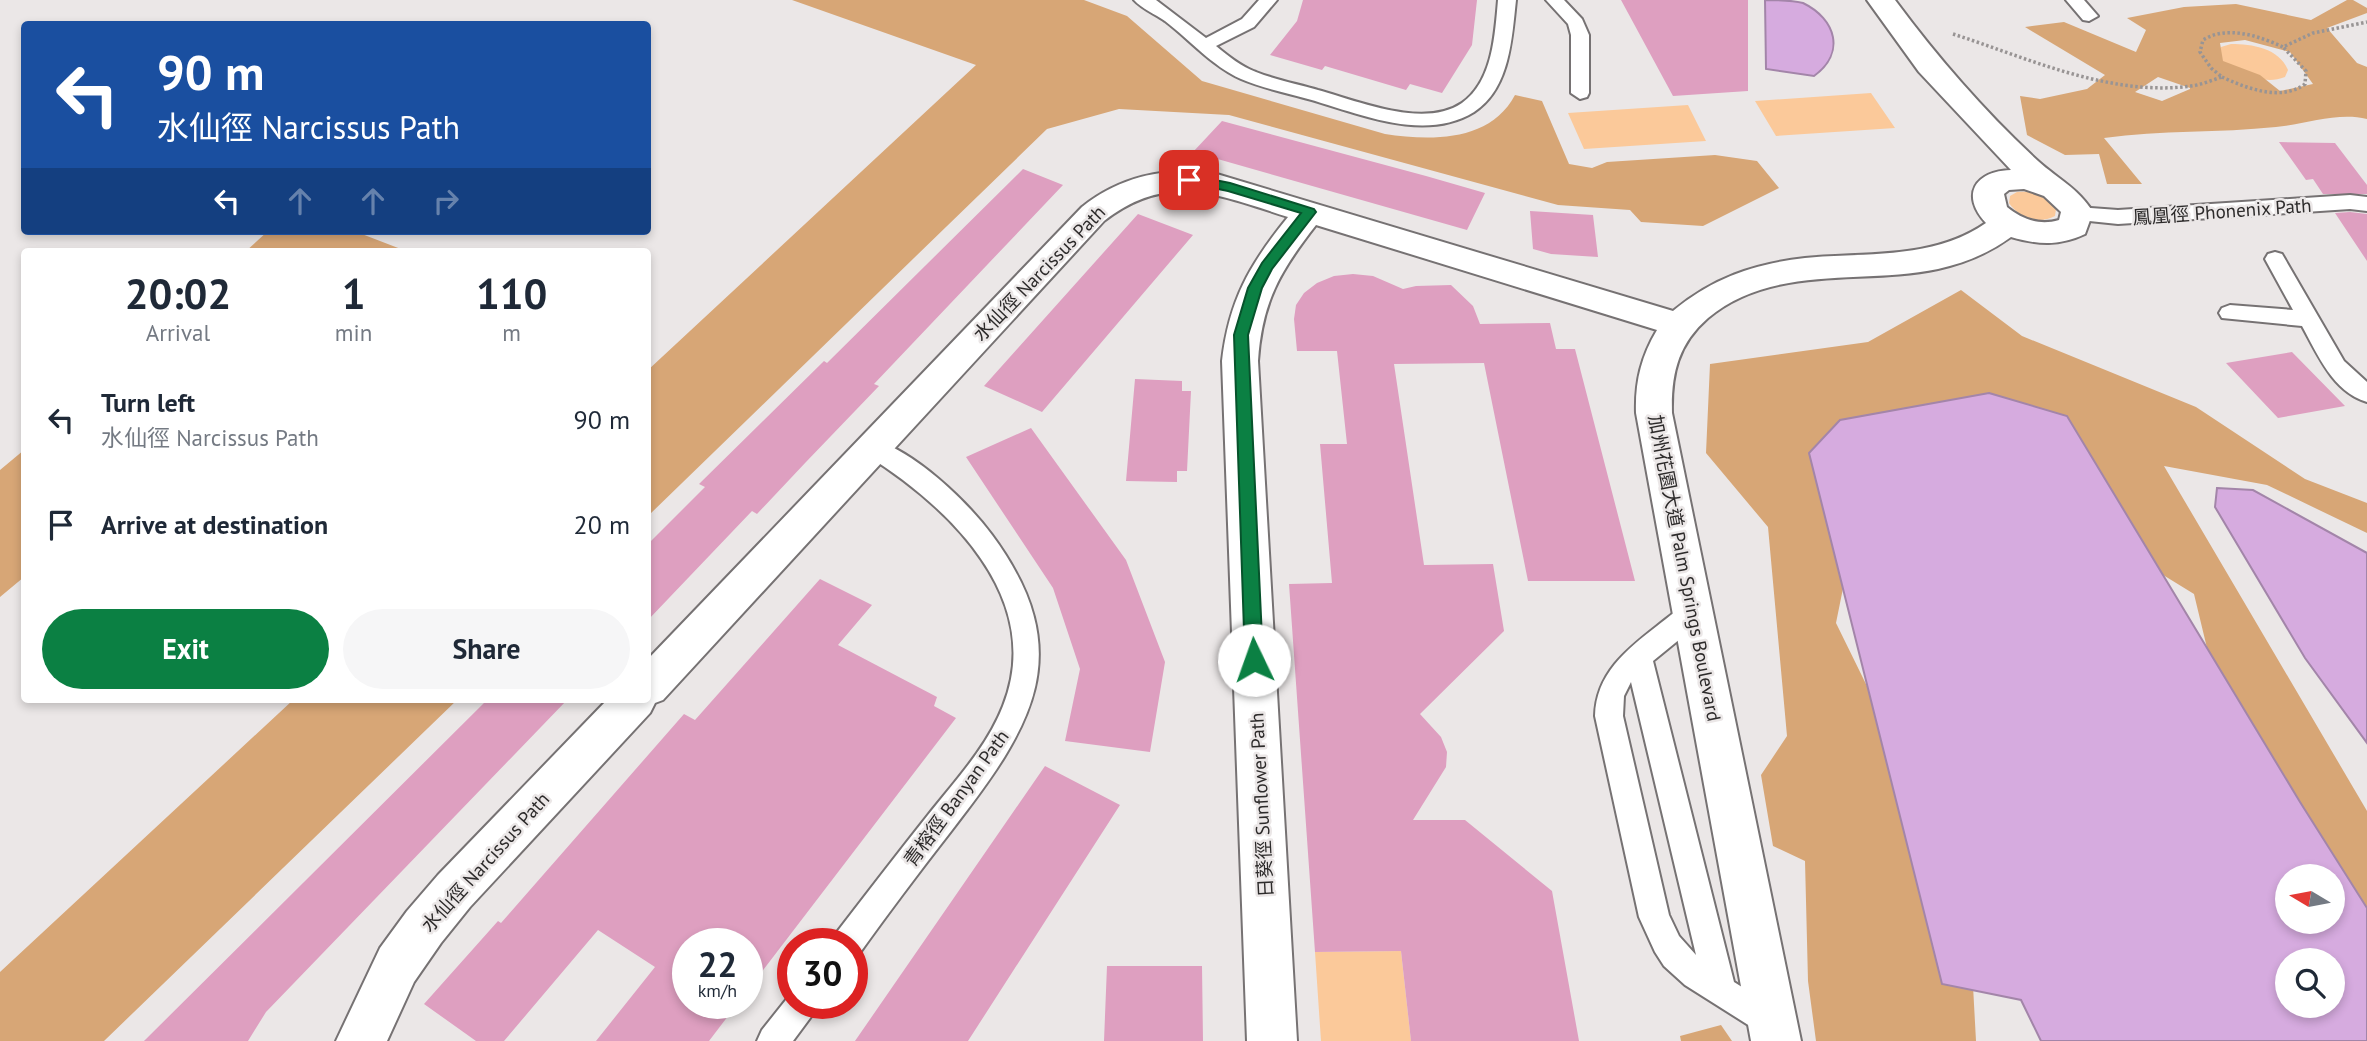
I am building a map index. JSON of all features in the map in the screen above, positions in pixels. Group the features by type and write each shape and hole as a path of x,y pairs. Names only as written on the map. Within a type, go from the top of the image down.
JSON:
{"street":[{"path":"1881,0 1929,66 1985,163 1989,176 1987,200 1991,208 2008,223 2033,233 2057,234 2074,226 2077,214 2073,204 2023,164 1929,66"},
{"path":"1988,190 2002,180 2014,179 2035,181 2056,189"},
{"name":"水仙徑 Narcissus Path","path":"651,684 1093,214 1124,192 1166,180 1189,180 1230,187 1679,325"},
{"name":"日葵徑 Sunflower Path","path":"1272,1041 1241,335 1255,288 1266,266 1309,212"},
{"name":"加州花園大道 Palm Springs Boulevard","path":"1774,1033 1654,413 1653,389 1657,366 1665,345 1692,310 1735,285 1787,272 1935,259 1978,245 2008,223"},
{"name":"水仙徑 Narcissus Path","path":"361,1041 397,965 424,927 454,891 632,703"}],"lane":[{"path":"1143,0 1164,13 1230,68 1249,76 1392,117 1434,120 1469,109 1481,99 1497,62 1504,32 1507,0"},
{"path":"1203,45 1236,31 1249,22 1268,0"},
{"path":"1555,0 1576,23 1580,35 1580,93"},
{"path":"2075,0 2089,16"},
{"name":"鳳凰徑 Phonenix Path","path":"2077,214 2118,218 2350,202 2367,204"},
{"path":"2275,259 2336,367 2367,394"},
{"path":"2230,313 2309,318"},
{"name":"青榕徑 Banyan Path","path":"859,928 1008,729 1022,691 1027,655 1023,620 1011,589 991,552 967,520 939,492 907,468 873,448"},
{"path":"1693,613 1639,659 1614,685 1609,700 1609,716 1654,917 1675,955 1774,1033"},
{"path":"1639,659 1720,990"},
{"path":"773,1041 790,1019"}],"path":[{"path":"2283,47 2313,33 2367,22"},
{"path":"1950,33 2092,78 2140,88 2184,88 2222,77"},
{"path":"2226,33 2250,35 2283,47 2305,65 2309,74 2307,82 2300,88 2273,92 2256,90 2222,77 2209,68 2198,50 2200,43 2207,37 2226,33"}],"shaded area":[{"path":"792,0 1084,0 1127,16 1202,81 1385,134 1440,137 1475,130 1491,122 1515,95 1542,101 1569,164 1592,168 1607,162 1715,155 1757,161 1779,188 1703,226 1641,222 1630,210 1558,205 1229,115 1119,109 1047,129 651,513 651,367 976,65"},
{"path":"1765,0 1803,3 1823,18 1829,27 1833,37 1830,57 1814,76 1766,69"},
{"path":"2347,0 2353,0 2367,8 2367,13 2327,28 2357,63 2367,67 2367,119 2344,117 2276,127 2104,138 2142,184 2107,184 2099,154 2065,155 2027,135 2020,96 2040,99 2087,89 2105,75 2025,27 2064,22 2136,52 2146,30 2127,18 2184,7 2236,4 2311,20","holes":["2245,40 2290,52 2313,84 2280,91 2260,75 2223,61 2220,43","2158,77 2190,88 2190,89 2162,101 2135,92"]},
{"path":"2231,44 2256,46 2272,52 2288,70 2285,77 2260,79 2221,62 2217,54 2221,47"},
{"path":"1871,93 1895,128 1776,136 1755,101"},
{"path":"1688,105 1706,141 1584,149 1568,113"},
{"path":"2017,192 2029,192 2044,197 2056,209 2055,216 2036,220 2018,213 2009,203 2010,196"},
{"path":"264,235 364,235 398,248 249,248"},
{"path":"1961,290 2022,336 2196,407 2305,479 2367,503 2367,533 2267,485 2164,466 2367,811 2367,957 2345,905 2345,864 2325,864 2220,702 2194,594 2103,538 1860,504 1836,623 1917,788 1971,949 1976,1041 1816,1041 1808,981 1805,861 1773,846 1761,775 1787,736 1768,527 1706,453 1710,364 1868,342"},
{"path":"1989,393 2067,416 2339,864 2275,864 2275,934 2345,934 2345,873 2367,908 2367,1041 2041,1041 2021,1000 1942,984 1809,453 1840,420"},
{"path":"21,452 21,580 0,597 0,470"},
{"path":"2217,488 2253,490 2367,553 2367,743 2305,658 2215,507"},
{"path":"290,703 454,703 104,1041 0,1041 0,972"},
{"path":"1401,951 1411,1041 1321,1041 1315,952"},
{"path":"1721,1025 1732,1041 1681,1041 1680,1036"}],"building":[{"path":"1303,0 1477,0 1472,45 1442,93 1410,84 1406,90 1325,66 1322,70 1270,55 1297,21"},
{"path":"1621,0 1748,0 1748,91 1673,96"},
{"path":"1222,121 1485,193 1467,230 1193,152"},
{"path":"2279,142 2335,143 2367,185 2367,194 2323,194 2313,179 2306,180"},
{"path":"1023,169 1063,185 874,384 879,386 757,514 752,511 651,617 651,541 705,487 699,484 824,361 827,363"},
{"path":"1530,211 1593,215 1598,257 1551,254 1533,249"},
{"path":"2335,213 2367,214 2367,261"},
{"path":"1138,214 1193,235 1042,412 984,386"},
{"path":"1334,276 1373,276 1403,289 1451,285 1473,306 1480,324 1550,323 1556,349 1575,349 1635,581 1528,581 1484,363 1394,364 1424,565 1493,564 1504,631 1420,714 1441,737 1447,752 1446,767 1413,820 1465,820 1552,891 1579,1041 1411,1041 1401,951 1315,952 1289,584 1332,583 1320,444 1347,444 1337,351 1297,351 1294,319 1296,305 1304,293 1317,283"},
{"path":"2292,352 2345,406 2278,418 2226,363"},
{"path":"1135,379 1182,381 1182,391 1191,391 1187,471 1177,471 1177,482 1126,481"},
{"path":"1031,428 1126,560 1165,662 1150,752 1065,741 1080,669 1053,588 966,457"},
{"path":"820,579 872,605 838,645 937,697 934,706 956,718 795,928 777,928 777,952 763,970 763,928 672,928 672,1019 726,1019 709,1041 596,1041 655,967 598,930 504,1041 476,1041 424,1004 498,921 501,923 684,714 695,720"},
{"path":"484,703 564,703 266,1012 248,1041 144,1041"},
{"path":"1045,766 1120,805 968,1041 855,1041"},
{"path":"1107,966 1202,966 1203,1041 1104,1041"}],"route":[{"path":"1189,180 1230,187 1309,212 1266,266 1247,310 1241,335 1254,660"}]}
